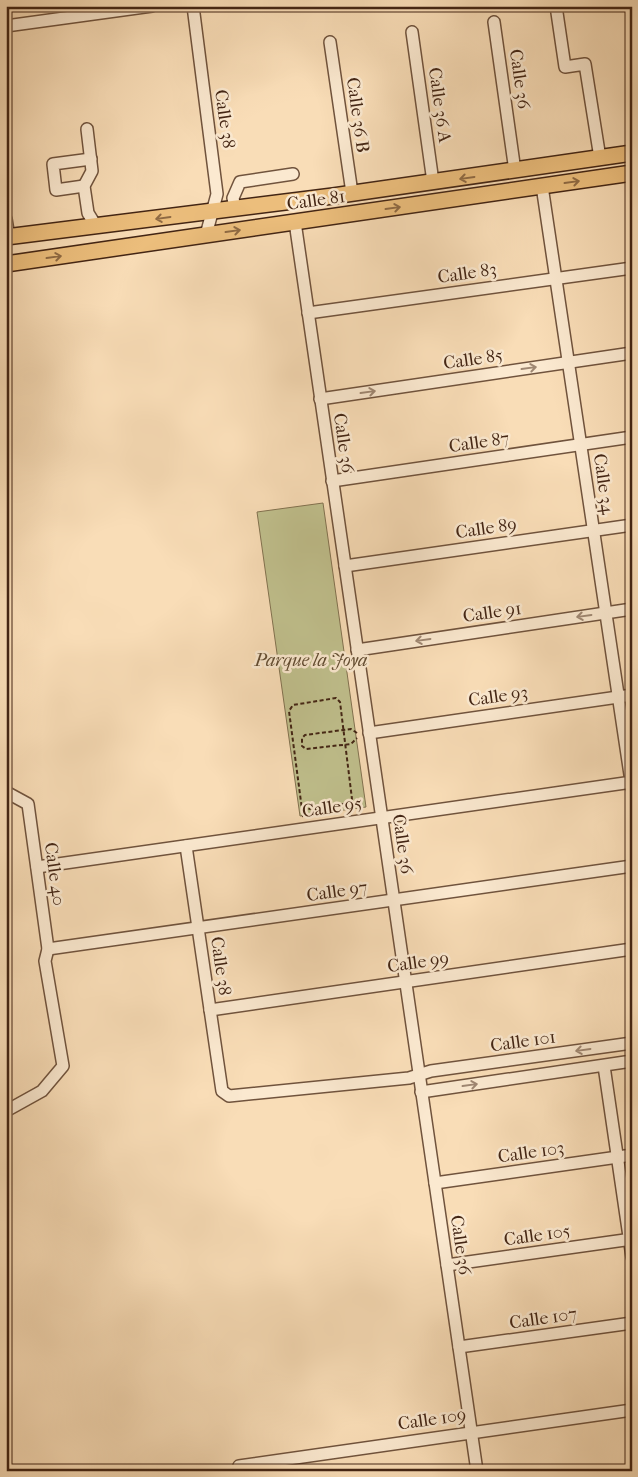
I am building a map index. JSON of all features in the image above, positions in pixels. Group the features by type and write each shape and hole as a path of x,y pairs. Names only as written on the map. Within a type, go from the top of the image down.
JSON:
{"main road":[{"name":"Calle 81","path":"8,237 352,193 632,153"},
{"name":"Calle 81","path":"6,264 632,173"},
{"path":"96,226 99,250"}],"street":[{"path":"6,26 152,6"},
{"name":"Calle 38","path":"193,6 217,194 206,235"},
{"path":"556,6 565,67 585,64 600,158"},
{"name":"Calle 36","path":"494,22 515,171"},
{"name":"Calle 36 A","path":"412,32 433,182"},
{"name":"Calle 36 B","path":"330,42 352,193"},
{"path":"87,129 92,171 84,186 88,213 96,226"},
{"path":"84,186 56,190 53,164 91,159"},
{"path":"235,208 233,198 240,182 293,174"},
{"name":"Calle 34","path":"542,186 632,784"},
{"path":"6,219 8,237"},
{"name":"Calle 36","path":"295,222 357,650 363,733 381,818 477,1471"},
{"name":"Calle 83","path":"308,313 632,268"},
{"name":"Calle 85","path":"320,399 632,353"},
{"name":"Calle 87","path":"332,481 632,438"},
{"name":"Calle 89","path":"345,566 632,525"},
{"name":"Calle 91","path":"357,650 632,609"},
{"name":"Calle 93","path":"363,733 632,694"},
{"name":"Calle 95","path":"36,867 632,784"},
{"name":"Calle 40","path":"6,792 28,804 48,949 45,961 63,1066 42,1091 6,1112"},
{"name":"Calle 38","path":"186,846 222,1091"},
{"name":"Calle 97","path":"48,949 632,866"},
{"name":"Calle 99","path":"210,1010 632,949"},
{"name":"Calle 101","path":"222,1091 229,1096 419,1075 431,1071 632,1043"},
{"name":"Calle 101","path":"421,1092 632,1062"},
{"path":"604,1066 632,1257"},
{"name":"Calle 103","path":"435,1183 632,1155"},
{"name":"Calle 105","path":"447,1266 630,1239"},
{"name":"Calle 107","path":"459,1347 632,1323"},
{"name":"Calle 109","path":"239,1468 471,1431 632,1410"}],"path":[{"path":"302,810 350,803 352,799 340,702 336,698 292,704 289,711 302,810 303,817"},
{"path":"357,738 354,742 345,744 306,748 302,746 302,738 305,735 351,729 363,733"}],"green space":[{"name":"Parque la Joya","path":"323,503 366,807 300,816 257,512"}]}
